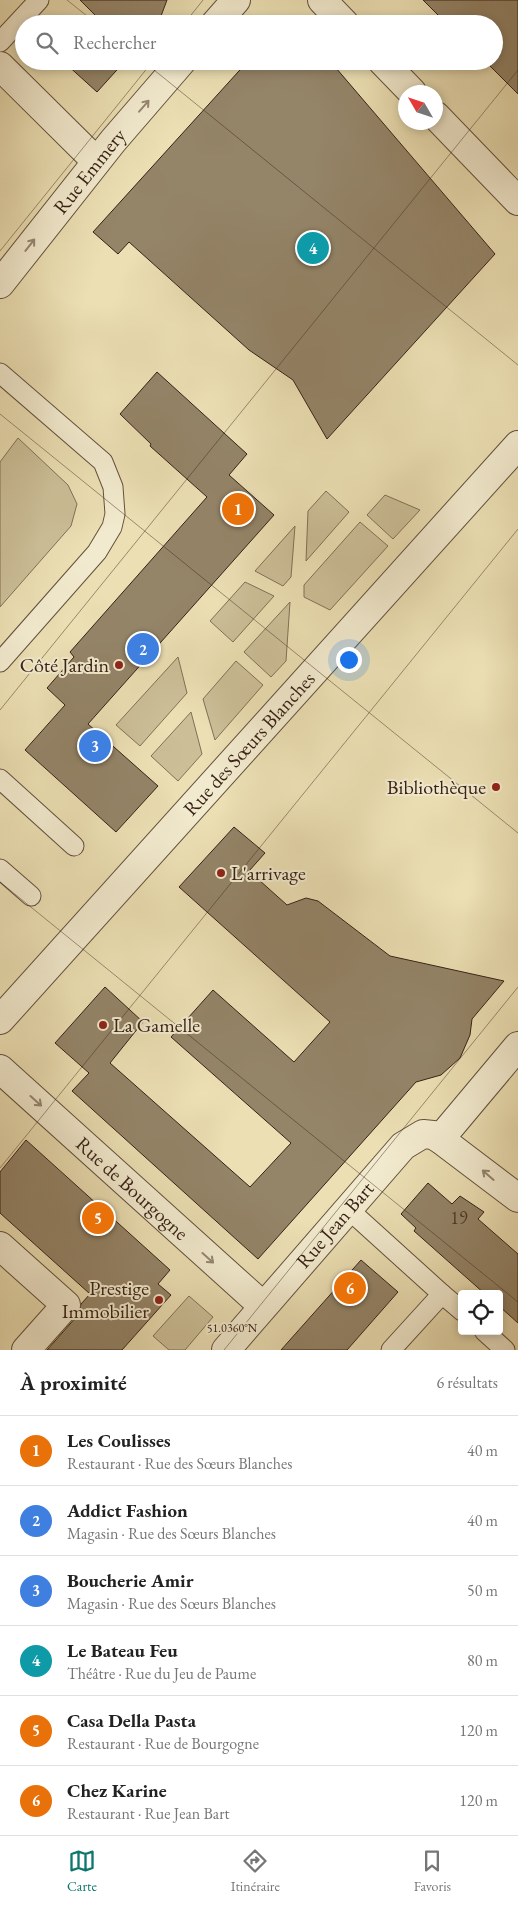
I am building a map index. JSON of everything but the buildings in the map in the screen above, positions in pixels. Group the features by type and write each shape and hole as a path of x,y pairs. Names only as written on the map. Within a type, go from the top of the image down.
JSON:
{"street":[{"path":"224,15 236,0"},
{"path":"322,0 336,15"},
{"path":"0,66 96,161"},
{"name":"Rue Emmery","path":"0,284 96,161 174,70"},
{"path":"391,70 405,85"},
{"path":"443,123 518,201"},
{"name":"Rue des Sœurs Blanches","path":"0,1020 518,444"},
{"path":"518,1046 449,1145 518,1198"},
{"name":"Rue de Bourgogne","path":"0,1069 263,1306"},
{"name":"Rue Jean Bart","path":"226,1350 347,1208 409,1141 423,1134 433,1135 449,1145"},
{"path":"0,1246 66,1305 26,1350"}],"lane":[{"path":"25,15 39,0"},
{"path":"0,42 15,26"},
{"path":"0,373 103,462 113,487 115,508 112,527 97,552 0,662"},
{"path":"0,779 74,846"},
{"path":"0,869 31,896"},
{"path":"347,1208 458,1308"},
{"path":"391,1350 442,1294"},
{"path":"488,1335 505,1350"}],"shaded area":[{"path":"18,438 68,485 77,504 71,526 0,607 0,462"},
{"path":"326,491 349,512 306,561 308,511"},
{"path":"385,495 420,510 393,539 367,515"},
{"path":"360,522 388,546 330,610 304,597 304,585"},
{"path":"295,526 291,577 283,586 255,571"},
{"path":"245,582 274,596 233,642 210,621"},
{"path":"290,602 286,661 271,677 244,652"},
{"path":"178,657 187,693 140,746 116,725"},
{"path":"236,661 263,685 215,740 203,699"},
{"path":"191,712 202,754 178,781 151,756"},
{"path":"189,1296 213,1317 185,1350 169,1350 153,1336"}],"place":[{"name":"Le Bateau Feu","path":"313,248"},
{"name":"Les Coulisses","path":"238,509"},
{"name":"Addict Fashion","path":"143,649"},
{"name":"Côté Jardin","path":"119,665"},
{"name":"Boucherie Amir","path":"95,746"},
{"name":"Bibliothèque","path":"496,787"},
{"name":"L'arrivage","path":"221,873"},
{"name":"La Gamelle","path":"103,1025"},
{"name":"Casa Della Pasta","path":"98,1218"},
{"name":"Chez Karine","path":"350,1288"},
{"name":"Prestige Immobilier","path":"159,1300"}]}
